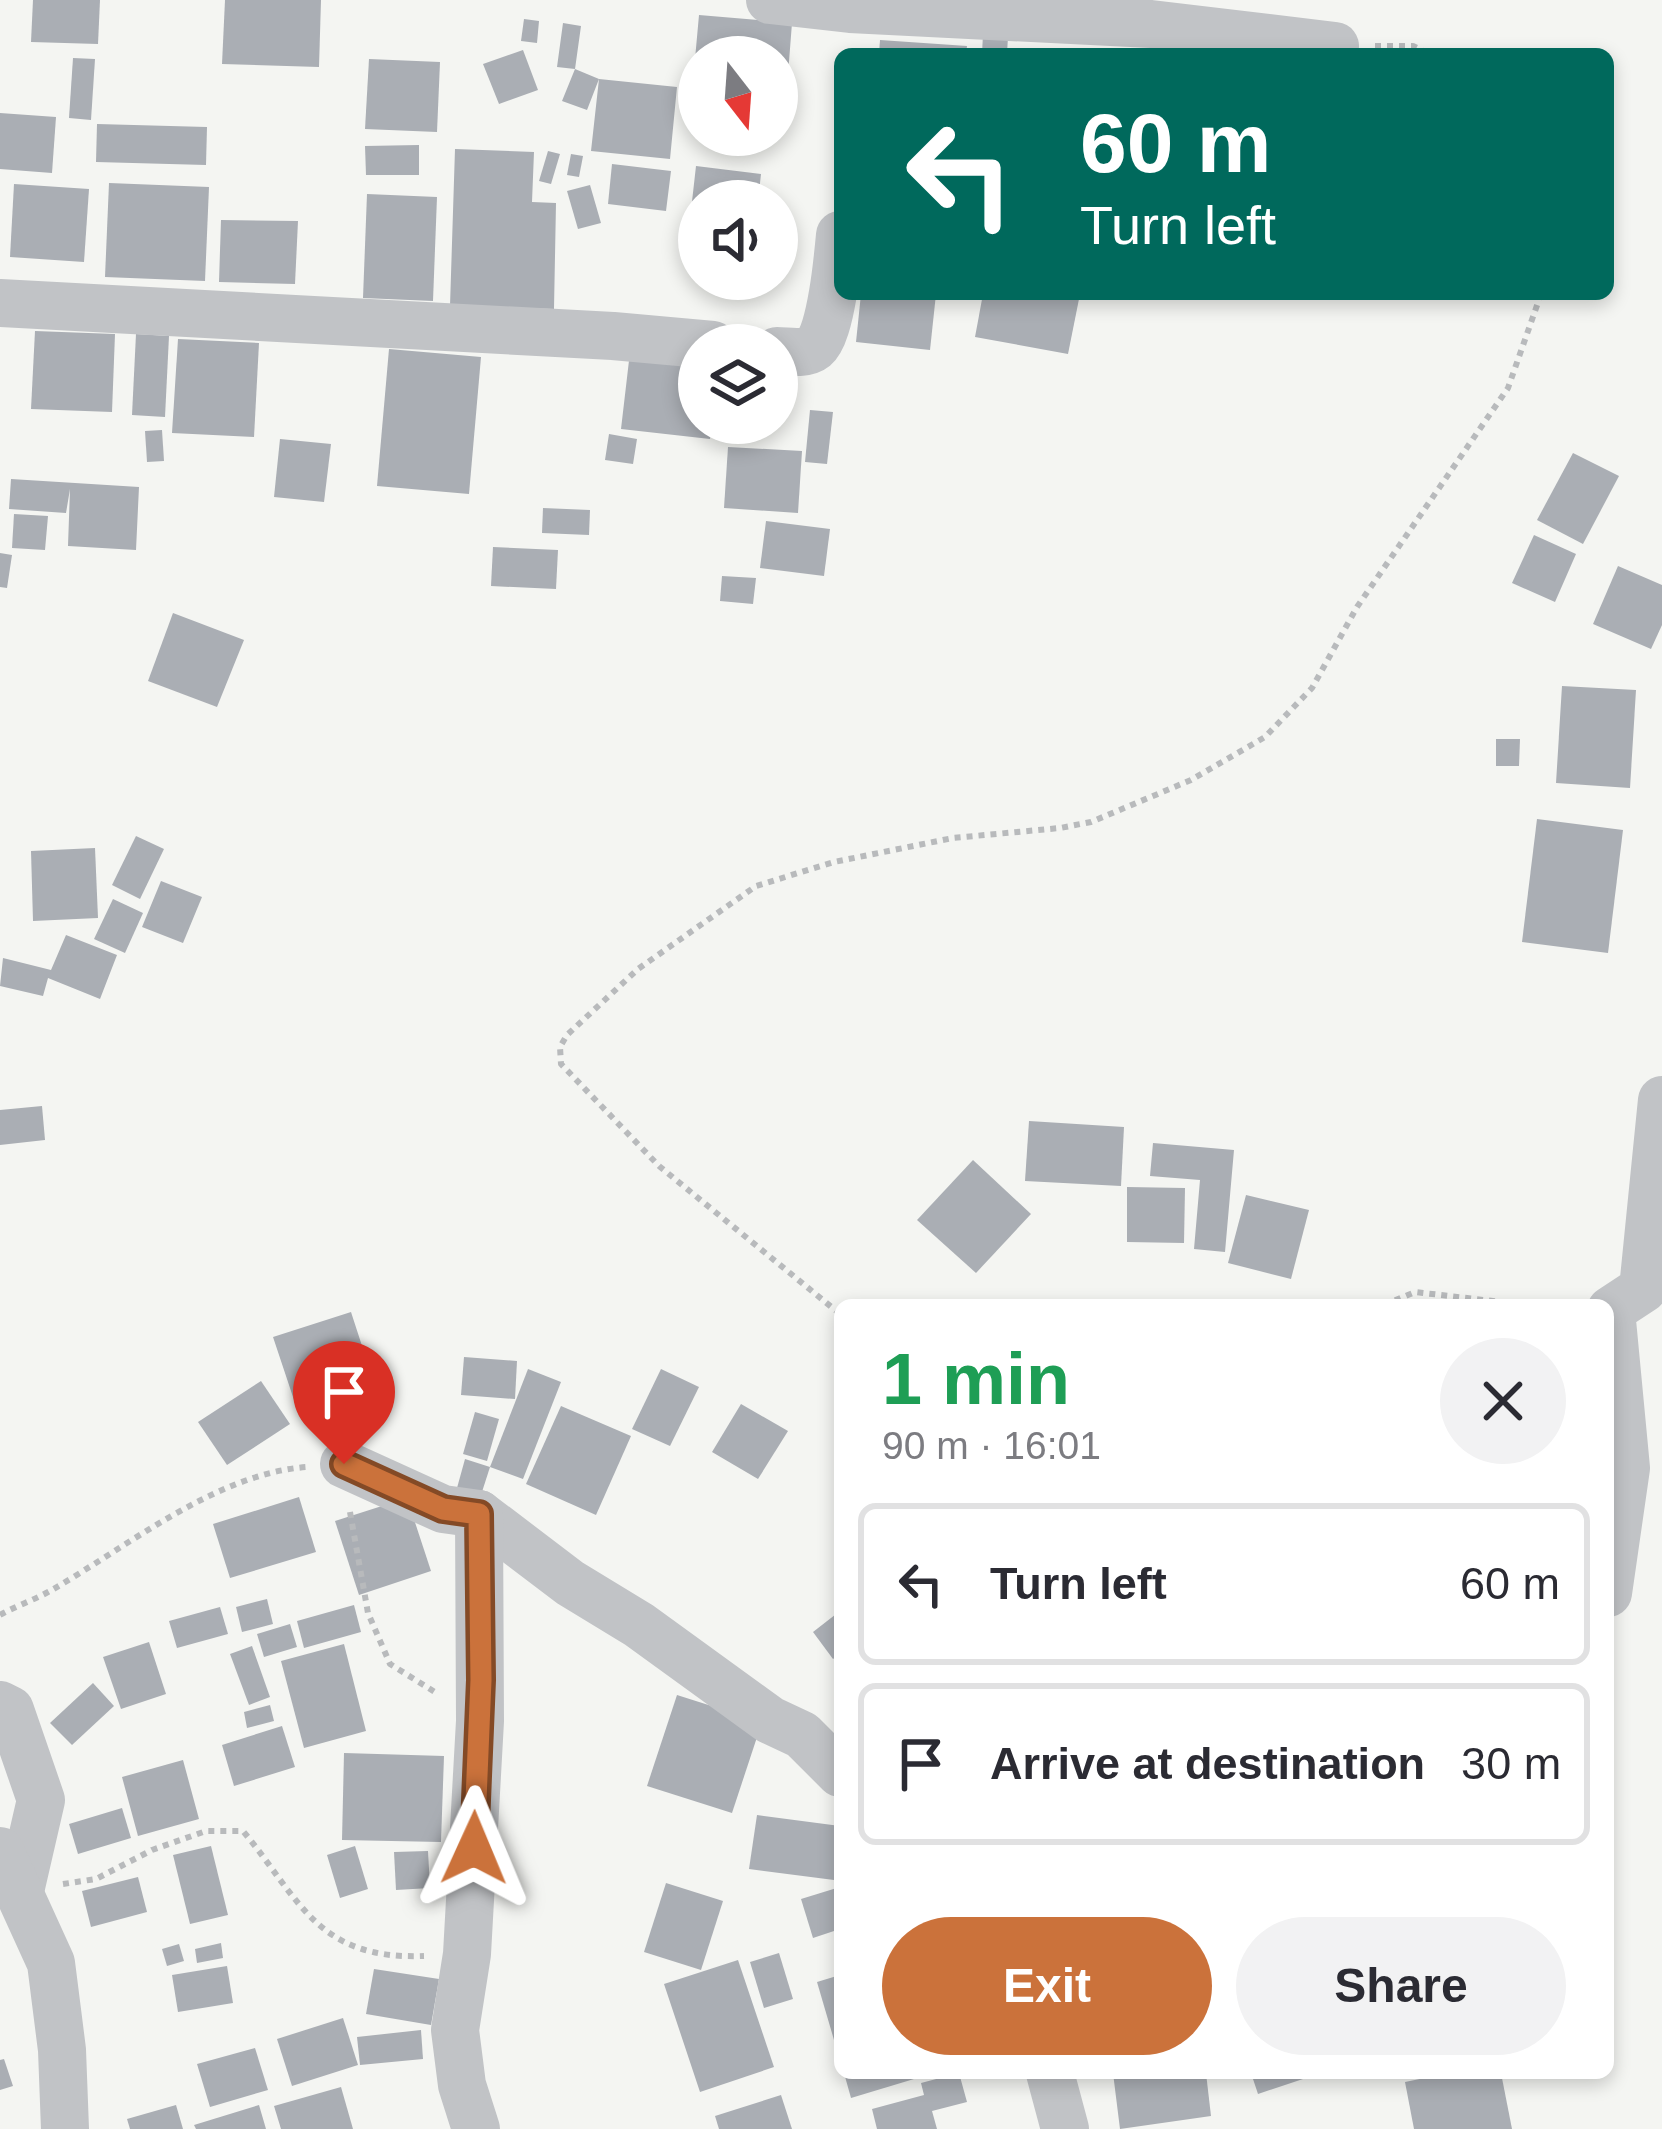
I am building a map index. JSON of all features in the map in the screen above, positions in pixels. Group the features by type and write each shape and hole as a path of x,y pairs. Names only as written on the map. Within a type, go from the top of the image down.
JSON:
{"street":[{"path":"770,0 851,21 1151,24 1335,46"},
{"path":"798,352 815,347 821,338 834,288"},
{"path":"0,302 678,342"},
{"path":"1614,1307 1643,1288 1662,1100"},
{"path":"1614,1350 1626,1468 1614,1552"},
{"path":"344,1464 443,1509 479,1514 570,1583 639,1625 770,1720 802,1735 834,1767"},
{"path":"476,2129 462,2085 455,2030 467,1954 480,1721 479,1514"},
{"path":"0,1705 10,1710 41,1799 10,1871 51,1963 62,2050 65,2129"},
{"path":"1052,2079 1065,2129"}],"path":[{"path":"1335,46 1417,48"},
{"path":"834,1309 659,1166 561,1064 560,1047 567,1035 638,969 756,886 834,862 953,838 1091,822 1191,780 1265,737 1312,688 1357,608 1508,388 1539,300"},
{"path":"1398,1299 1415,1292 1475,1299"},
{"path":"0,1616 47,1593 204,1498 279,1468 344,1464 368,1613 390,1664 480,1721"},
{"path":"10,1871 96,1879 152,1850 206,1831 243,1832 314,1922 352,1947 398,1957 467,1954"}],"building":[{"path":"33,0 100,0 98,44 31,42"},
{"path":"225,0 321,0 319,67 222,64"},
{"path":"699,15 792,23 791,36 697,36"},
{"path":"524,19 539,21 537,43 521,41"},
{"path":"563,23 581,26 575,69 557,67"},
{"path":"983,34 1008,36 1007,48 982,48"},
{"path":"880,40 967,46 967,48 879,48"},
{"path":"523,50 538,90 499,104 483,64"},
{"path":"73,58 95,59 91,120 69,118"},
{"path":"369,59 440,62 437,132 365,129"},
{"path":"575,69 599,79 587,110 562,101"},
{"path":"599,79 677,87 670,159 591,151"},
{"path":"0,113 56,117 52,173 0,169"},
{"path":"97,124 207,127 206,165 96,162"},
{"path":"419,145 419,175 366,175 365,146"},
{"path":"455,149 534,152 532,202 556,203 554,309 450,306"},
{"path":"548,151 560,154 551,184 539,181"},
{"path":"571,154 583,156 579,177 567,175"},
{"path":"612,164 671,171 666,211 608,204"},
{"path":"696,166 761,174 760,180 694,180"},
{"path":"109,183 209,187 205,281 105,277"},
{"path":"14,184 89,189 84,262 10,257"},
{"path":"590,185 601,223 578,229 567,191"},
{"path":"367,194 437,197 433,301 363,298"},
{"path":"221,220 298,221 295,284 219,282"},
{"path":"860,300 935,300 930,350 856,342"},
{"path":"982,300 1079,300 1068,354 975,337"},
{"path":"35,331 115,334 112,412 31,409"},
{"path":"136,334 169,336 165,417 132,415"},
{"path":"178,339 259,343 254,437 172,433"},
{"path":"389,349 481,357 469,494 377,486"},
{"path":"630,352 678,357 678,435 621,429"},
{"path":"810,410 833,412 827,464 805,462"},
{"path":"162,430 164,461 147,462 145,431"},
{"path":"609,434 637,439 633,464 605,460"},
{"path":"280,439 331,444 324,502 274,497"},
{"path":"728,447 802,451 798,513 724,508"},
{"path":"1573,453 1619,476 1583,544 1537,520"},
{"path":"11,479 139,487 136,550 68,546 70,489 66,513 9,509"},
{"path":"543,508 590,510 589,535 542,533"},
{"path":"14,514 48,516 45,550 12,548"},
{"path":"766,521 830,529 824,576 760,568"},
{"path":"1534,535 1576,554 1555,602 1512,583"},
{"path":"493,547 558,550 556,589 491,586"},
{"path":"0,553 12,555 7,588 0,587"},
{"path":"1618,566 1662,585 1662,625 1651,649 1593,624"},
{"path":"722,576 756,578 753,604 720,601"},
{"path":"173,613 244,640 217,707 148,681"},
{"path":"1562,686 1636,690 1630,788 1556,783"},
{"path":"1496,739 1520,739 1519,766 1496,766"},
{"path":"1537,819 1623,830 1608,953 1522,942"},
{"path":"136,836 164,849 140,899 112,885"},
{"path":"95,848 98,918 33,921 31,851"},
{"path":"161,881 202,897 183,943 142,927"},
{"path":"113,899 143,913 125,953 94,939"},
{"path":"66,935 117,955 100,999 48,978 43,996 0,986 3,958 51,970"},
{"path":"42,1106 45,1140 0,1145 0,1110"},
{"path":"1029,1121 1124,1127 1121,1186 1025,1181"},
{"path":"1153,1143 1234,1150 1225,1252 1194,1249 1200,1180 1150,1176"},
{"path":"973,1160 1031,1214 976,1273 917,1220"},
{"path":"1127,1187 1185,1188 1184,1243 1127,1242"},
{"path":"1246,1195 1309,1210 1291,1279 1228,1263"},
{"path":"351,1312 364,1352 332,1363 344,1400 299,1415 273,1337"},
{"path":"464,1357 517,1361 515,1399 461,1395"},
{"path":"528,1369 561,1382 523,1479 490,1467"},
{"path":"661,1369 699,1387 670,1446 632,1429"},
{"path":"261,1381 290,1424 227,1465 198,1422"},
{"path":"741,1404 788,1431 758,1479 712,1452"},
{"path":"561,1406 631,1436 596,1515 526,1484"},
{"path":"475,1412 499,1419 487,1461 463,1454"},
{"path":"465,1459 490,1467 481,1495 457,1488"},
{"path":"299,1497 316,1552 230,1578 213,1524"},
{"path":"407,1498 431,1571 359,1595 335,1521"},
{"path":"267,1599 273,1624 242,1632 236,1607"},
{"path":"354,1605 361,1632 304,1648 297,1621"},
{"path":"220,1607 228,1634 177,1648 169,1621"},
{"path":"834,1616 834,1658 833,1659 813,1632"},
{"path":"290,1624 297,1647 264,1657 257,1634"},
{"path":"149,1642 166,1694 121,1709 103,1657"},
{"path":"344,1644 366,1731 304,1748 281,1661"},
{"path":"252,1646 270,1697 249,1705 230,1654"},
{"path":"93,1683 114,1706 72,1745 50,1723"},
{"path":"677,1695 762,1722 732,1813 647,1786"},
{"path":"270,1705 274,1721 247,1728 244,1712"},
{"path":"282,1726 295,1767 234,1786 222,1745"},
{"path":"344,1753 444,1756 441,1842 342,1840"},
{"path":"183,1760 199,1819 138,1836 122,1777"},
{"path":"122,1808 131,1838 78,1854 69,1824"},
{"path":"757,1815 834,1825 834,1880 749,1869"},
{"path":"211,1846 228,1915 190,1924 173,1855"},
{"path":"355,1846 368,1889 340,1898 327,1855"},
{"path":"428,1851 430,1888 396,1890 394,1852"},
{"path":"138,1877 147,1912 91,1927 82,1891"},
{"path":"666,1883 723,1901 701,1970 644,1952"},
{"path":"834,1889 834,1931 813,1938 801,1899"},
{"path":"221,1943 223,1958 197,1963 195,1949"},
{"path":"179,1944 184,1961 167,1966 162,1949"},
{"path":"779,1953 793,1999 764,2008 750,1962"},
{"path":"738,1960 774,2067 700,2092 664,1984"},
{"path":"227,1966 233,2003 178,2012 172,1975"},
{"path":"374,1969 439,1979 431,2025 366,2014"},
{"path":"834,1977 834,2040 817,1982"},
{"path":"343,2018 358,2065 292,2086 277,2039"},
{"path":"421,2030 423,2059 360,2065 357,2037"},
{"path":"255,2048 268,2090 210,2107 197,2064"},
{"path":"4,2059 13,2086 0,2090 0,2060"},
{"path":"846,2079 914,2079 851,2098"},
{"path":"961,2079 967,2102 932,2111 937,2129 877,2129 872,2109 924,2095 921,2083"},
{"path":"1114,2079 1207,2079 1211,2116 1120,2129"},
{"path":"1253,2079 1303,2079 1258,2094"},
{"path":"1502,2079 1512,2129 1414,2129 1405,2082"},
{"path":"341,2087 353,2129 281,2129 274,2106"},
{"path":"781,2095 792,2129 719,2129 715,2116"},
{"path":"176,2105 183,2129 130,2129 127,2119"},
{"path":"259,2105 266,2129 196,2129 194,2125"}],"route":[{"path":"344,1464 443,1509 479,1514 481,1680 474,1848"}]}
